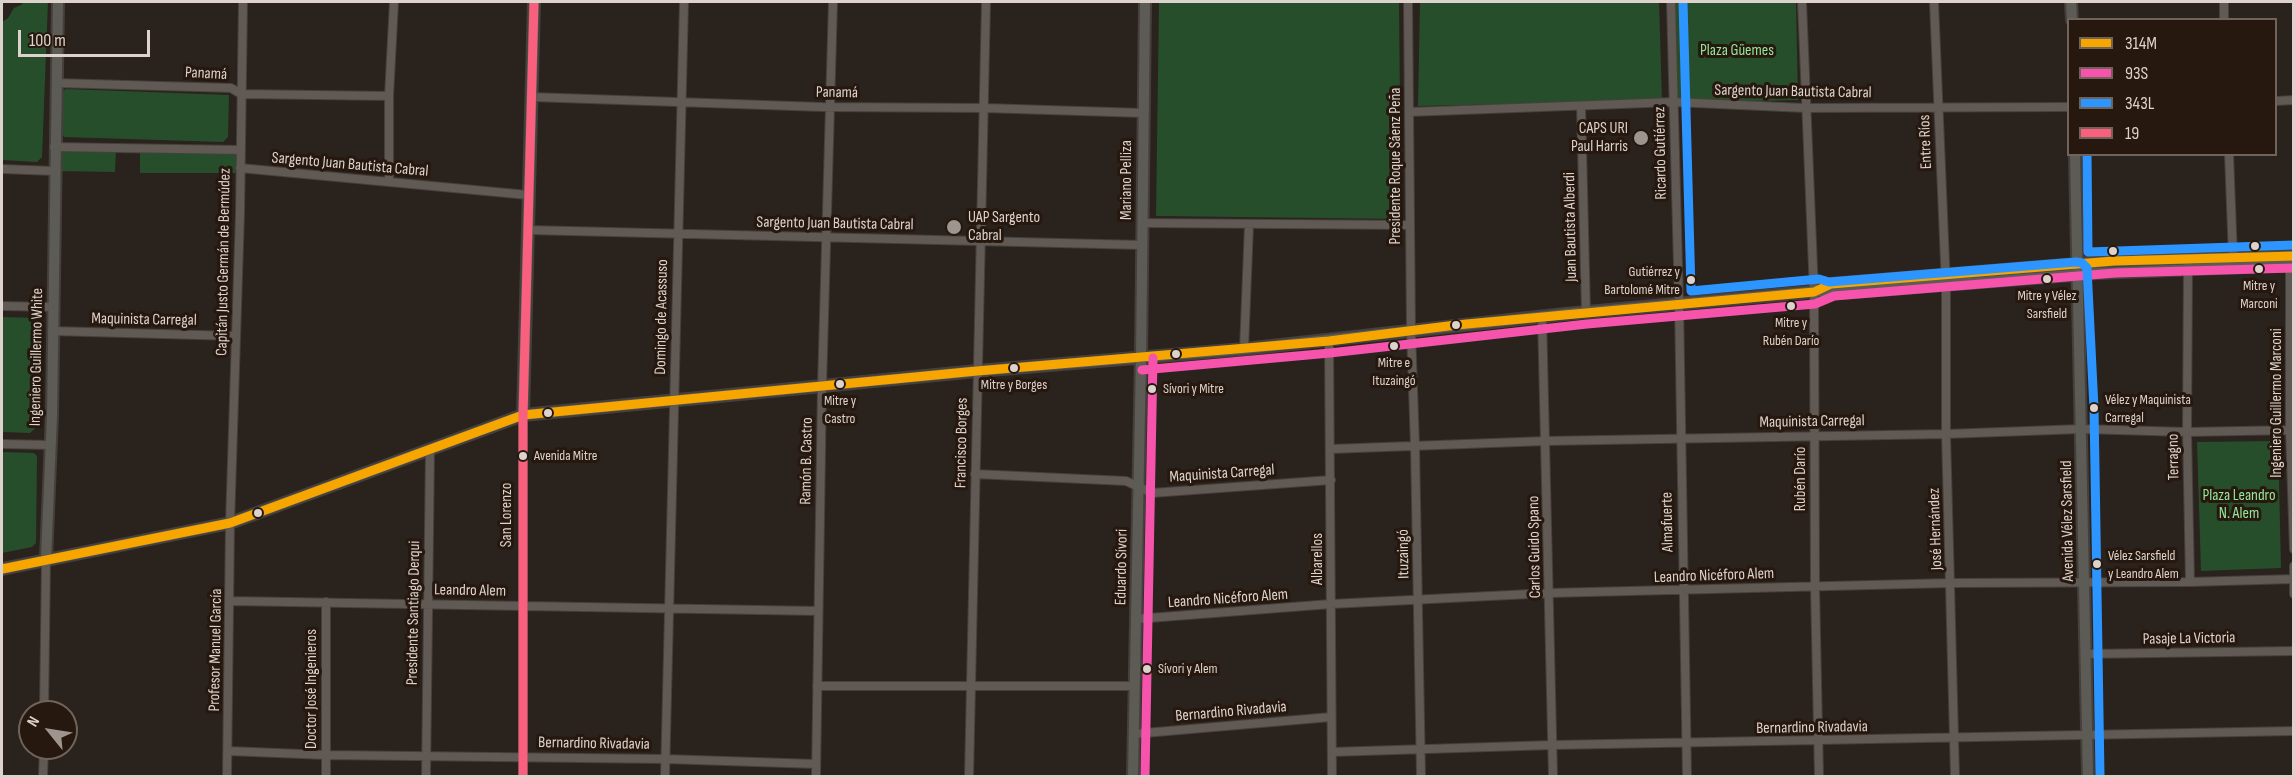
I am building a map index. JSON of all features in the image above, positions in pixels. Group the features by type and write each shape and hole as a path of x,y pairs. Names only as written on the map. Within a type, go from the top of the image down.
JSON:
{"main road":[{"name":"Ingeniero Guillermo White","path":"46,559 58,2"},
{"name":"San Lorenzo","path":"523,415 534,2"},
{"name":"Mariano Pelliza","path":"1141,358 1145,2"},
{"path":"2071,2 2072,18"},
{"name":"Avenida Vélez Sarsfield","path":"2075,156 2088,777"},
{"path":"2188,264 2233,257 2292,261"},
{"path":"2,568 231,523 523,415 977,371 1329,341 1542,316 1817,291 1831,284 1946,281 2076,270 2292,261"},
{"name":"Eduardo Sívori","path":"1133,777 1141,358"}],"street":[{"name":"Capitán Justo Germán de Bermúdez","path":"231,523 243,2"},
{"path":"389,182 389,96 394,2"},
{"name":"Domingo de Acassuso","path":"665,777 684,2"},
{"name":"Ramón B. Castro","path":"816,777 822,386 834,2"},
{"name":"Francisco Borges","path":"969,777 986,2"},
{"name":"Presidente Roque Sáenz Peña","path":"1408,2 1411,331"},
{"name":"Ricardo Gutiérrez","path":"1671,2 1679,304"},
{"name":"Rubén Darío","path":"1802,2 1805,108 1817,291 1815,587 1819,777"},
{"name":"Entre Ríos","path":"1934,2 1946,281"},
{"path":"2224,2 2224,18"},
{"name":"Panamá","path":"56,83 231,88 241,94 389,96"},
{"name":"Panamá","path":"532,97 1143,113"},
{"path":"2277,101 2294,100"},
{"name":"Sargento Juan Bautista Cabral","path":"1409,112 1674,102 1805,108 2067,107"},
{"name":"Juan Bautista Alberdi","path":"1581,106 1586,312"},
{"path":"54,147 240,150"},
{"path":"2229,156 2233,257"},
{"name":"Sargento Juan Bautista Cabral","path":"240,168 528,195"},
{"path":"2,169 54,171"},
{"path":"1142,223 1410,225"},
{"path":"1244,349 1250,225"},
{"name":"Sargento Juan Bautista Cabral","path":"528,230 1142,246"},
{"name":"Ingeniero Guillermo Marconi","path":"2292,261 2294,549"},
{"name":"Terragno","path":"2188,264 2187,432 2190,582"},
{"name":"José Hernández","path":"1946,281 1946,434 1955,777"},
{"name":"Almafuerte","path":"1679,304 1687,777"},
{"path":"2,306 53,307"},
{"name":"Carlos Guido Spano","path":"1542,316 1553,777"},
{"name":"Maquinista Carregal","path":"52,331 236,336"},
{"name":"Ituzaingó","path":"1411,331 1421,777"},
{"name":"Albarellos","path":"1329,341 1332,777"},
{"name":"San Lorenzo","path":"523,415 523,777"},
{"name":"Maquinista Carregal","path":"1331,449 1546,441 1680,440 2081,429 2187,432 2292,430"},
{"path":"2,444 50,445"},
{"name":"Presidente Santiago Derqui","path":"426,777 430,450"},
{"name":"Maquinista Carregal","path":"975,474 1126,481 1152,493 1331,480"},
{"name":"Profesor Manuel García","path":"227,777 231,523"},
{"name":"Ingeniero Guillermo White","path":"44,700 46,559"},
{"path":"2294,566 2294,594"},
{"name":"Leandro Nicéforo Alem","path":"1136,619 1331,604 1550,594 1951,584 2293,579"},
{"name":"Leandro Alem","path":"230,601 818,611"},
{"name":"Doctor José Ingenieros","path":"326,602 326,777"},
{"name":"Pasaje La Victoria","path":"2085,654 2294,651"},
{"path":"817,686 1135,686"},
{"name":"Bernardino Rivadavia","path":"1133,734 1331,717"},
{"name":"Bernardino Rivadavia","path":"1332,752 1553,745 1818,742 1954,737 2294,731"},
{"name":"Bernardino Rivadavia","path":"228,751 326,755 524,756 816,764"},
{"path":"43,777 44,760"}],"green space":[{"path":"24,2 48,2 42,157 37,162 2,160 2,22 8,18 14,8"},
{"path":"1159,2 1399,2 1401,219 1156,216"},
{"path":"1420,2 1659,2 1662,101 1418,106"},
{"name":"Plaza Güemes","path":"1674,2 1796,2 1798,100 1675,103"},
{"path":"66,89 229,95 228,137 223,142 64,137 62,133 63,91"},
{"path":"54,147 116,148 115,172 54,171"},
{"path":"140,149 240,150 240,173 140,173"},
{"path":"2,317 37,318 39,320 37,427 30,433 2,432"},
{"name":"Plaza Leandro N. Alem","path":"2278,441 2281,568 2201,571 2197,442"},
{"path":"2,452 34,453 37,456 36,543 32,547 2,553"}],"transit line":[{"name":"19","path":"523,776 523,415 534,2"},
{"name":"343L","path":"1683,2 1691,291 1819,279 1829,282 2076,262 2082,263 2087,268 2094,408 2100,776"},
{"name":"343L","path":"2087,156 2088,252 2294,245"},
{"name":"314M","path":"2,569 230,523 523,415 977,371 1329,341 1456,325 1814,292 1831,284 2114,261 2294,256"},
{"name":"93S","path":"1142,370 1330,353 1587,324 1815,304 1834,296 2115,273 2294,268"},
{"name":"93S","path":"1145,776 1153,358"}],"place":[{"name":"CAPS URI Paul Harris","path":"1641,138"},
{"name":"UAP Sargento Cabral","path":"954,227"},
{"name":"Mitre y Marconi","path":"2259,269"},
{"name":"Mitre y Vélez Sarsfield","path":"2047,279"},
{"name":"Gutiérrez y Bartolomé Mitre","path":"1691,280"},
{"name":"Mitre y Rubén Darío","path":"1791,306"},
{"name":"Mitre e Ituzaingó","path":"1394,346"},
{"name":"Mitre y Borges","path":"1014,368"},
{"name":"Mitre y Castro","path":"840,384"},
{"name":"Sívori y Mitre","path":"1152,389"},
{"name":"Vélez y Maquinista Carregal","path":"2094,408"},
{"name":"Avenida Mitre","path":"523,456"},
{"name":"Vélez Sarsfield y Leandro Alem","path":"2097,564"},
{"name":"Sívori y Alem","path":"1147,669"}]}
